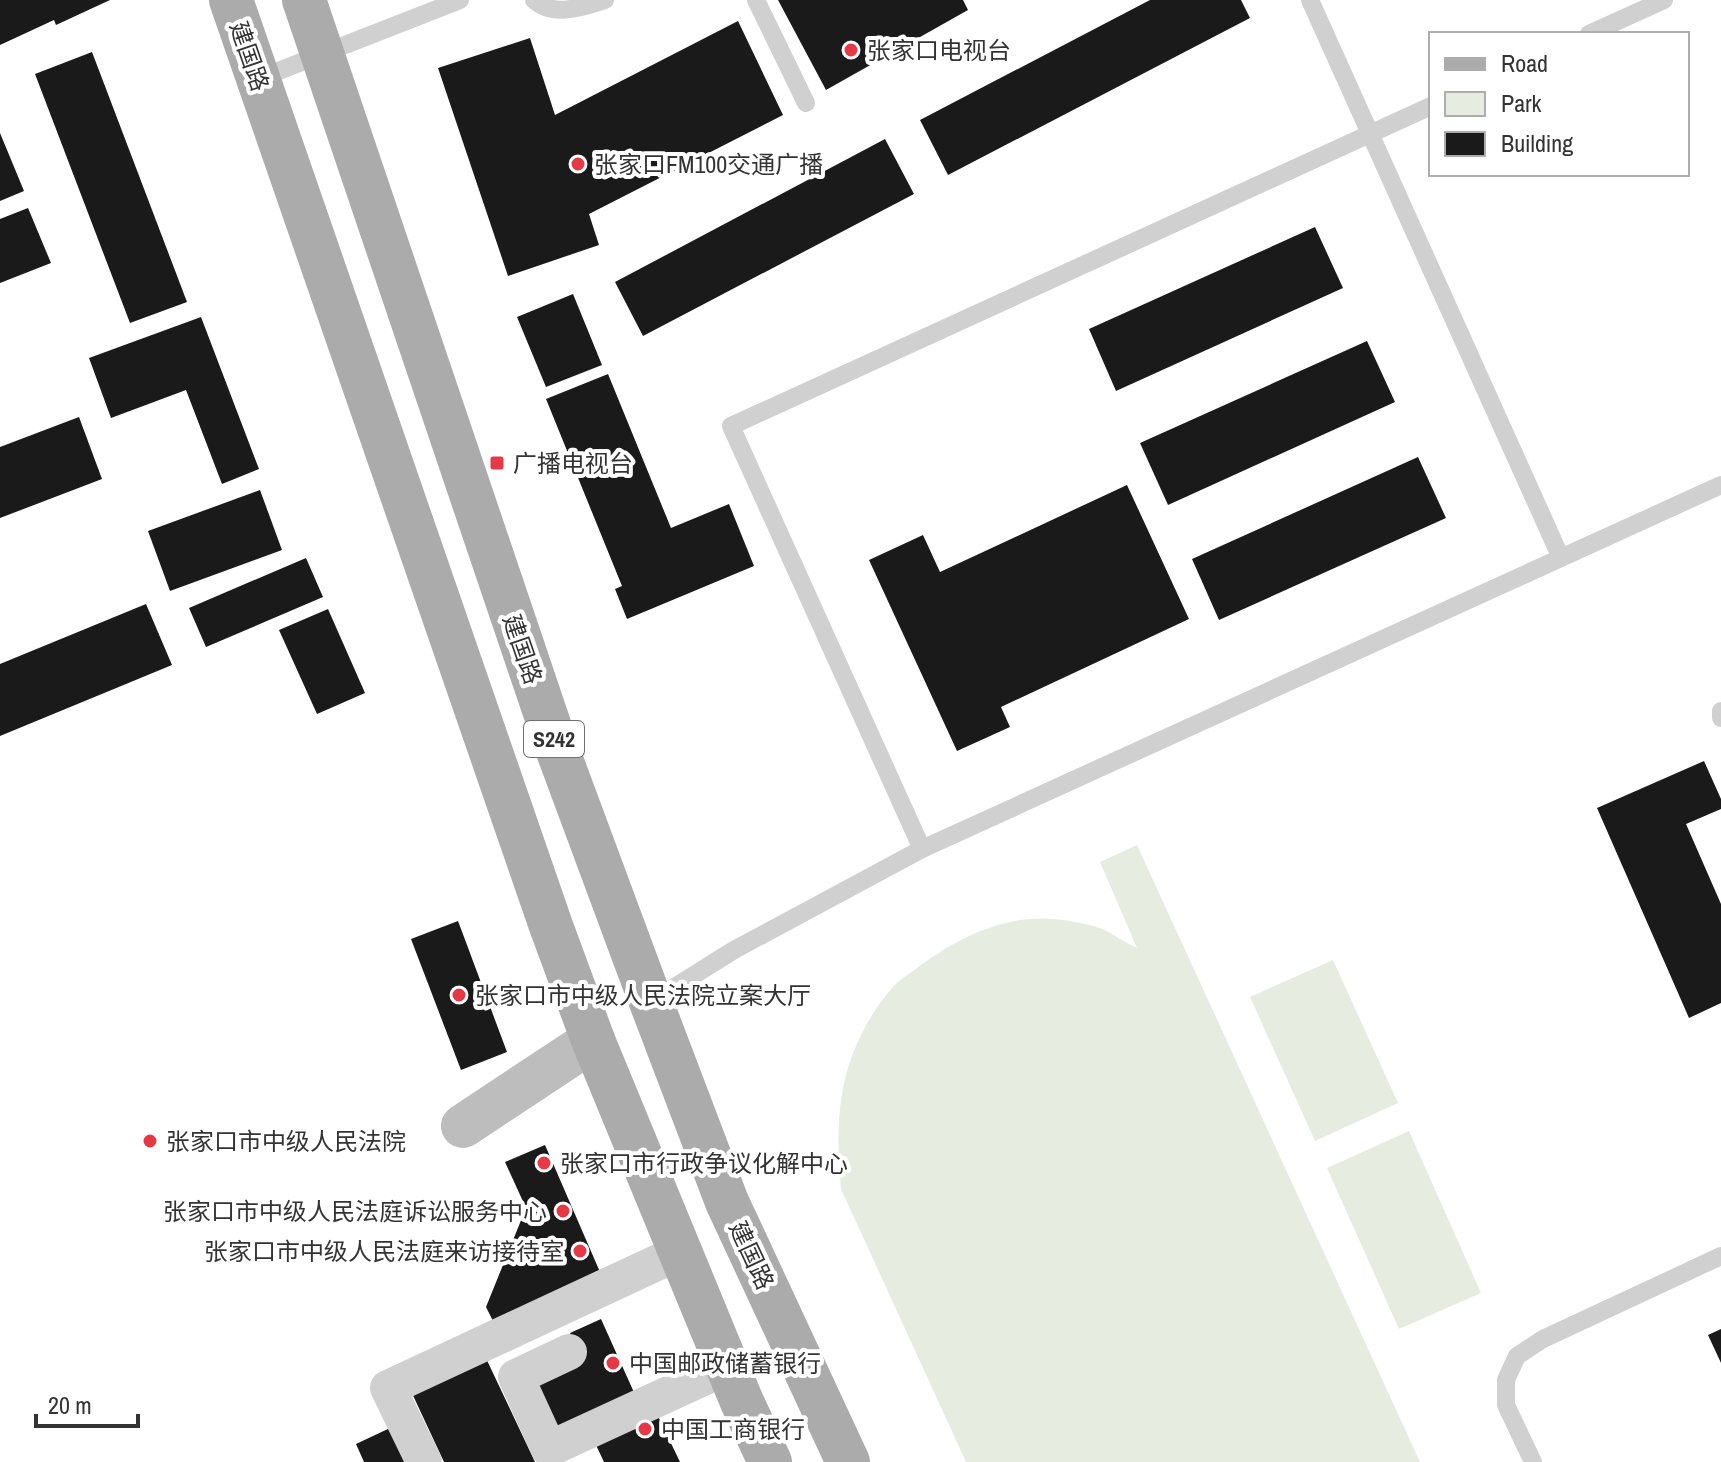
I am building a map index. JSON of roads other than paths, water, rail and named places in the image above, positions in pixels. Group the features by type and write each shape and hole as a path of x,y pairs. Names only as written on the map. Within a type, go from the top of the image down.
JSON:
{"main road":[{"path":"235,11 294,0"},
{"name":"建国路","path":"304,0 559,754 651,1002 727,1202 848,1462"},
{"name":"建国路","path":"235,11 593,1040 727,1367 770,1462"},
{"path":"593,1040 651,1002"}],"street":[{"path":"463,1126 593,1040"},
{"path":"424,1462 388,1388 680,1252"},
{"path":"569,1352 516,1377 549,1449 727,1367"}],"lane":[{"path":"258,79 460,0"},
{"path":"534,0 558,10 605,0"},
{"path":"756,0 806,103"},
{"path":"1310,0 1561,558"},
{"path":"1593,32 1664,0"},
{"path":"922,849 731,426 1429,107"},
{"path":"651,1002 734,950 922,849 1721,485"},
{"path":"1721,711 1721,718"},
{"path":"1533,1462 1506,1405 1506,1380 1517,1356 1543,1339 1721,1256"}],"place":[{"name":"张家口电视台","path":"851,50"},
{"name":"张家口FM100交通广播","path":"578,164"},
{"name":"广播电视台","path":"497,463"},
{"name":"张家口市中级人民法院立案大厅","path":"459,995"},
{"name":"张家口市中级人民法院","path":"150,1141"},
{"name":"张家口市行政争议化解中心","path":"544,1163"},
{"name":"张家口市中级人民法庭诉讼服务中心","path":"563,1211"},
{"name":"张家口市中级人民法庭来访接待室","path":"580,1251"},
{"name":"中国邮政储蓄银行","path":"613,1363"},
{"name":"中国工商银行","path":"645,1429"}]}
